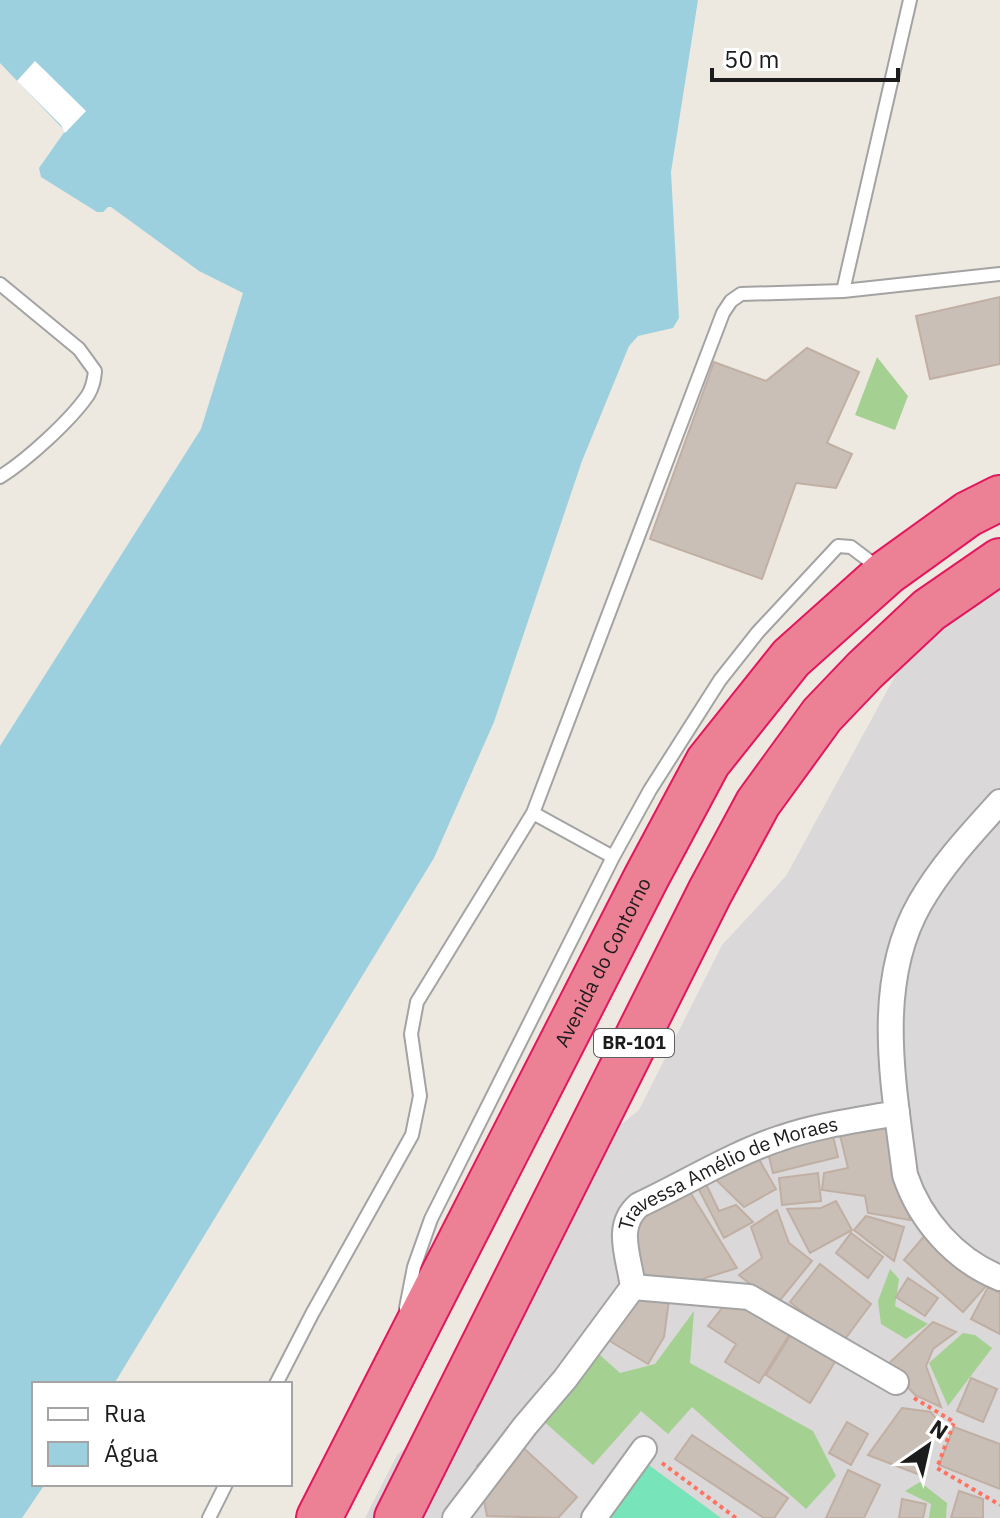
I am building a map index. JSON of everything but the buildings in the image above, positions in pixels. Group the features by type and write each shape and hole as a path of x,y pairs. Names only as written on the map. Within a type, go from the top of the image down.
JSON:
{"highway":[{"name":"Avenida do Contorno","path":"319,1518 394,1369 630,867 791,658 886,573 968,514 1000,498"},
{"name":"BR-101","path":"397,1518 702,906 758,803 822,715 865,670 929,610 1000,561"}],"street":[{"path":"1000,802 948,859 918,905 902,946 889,1026 905,1175 911,1193 946,1243 987,1273 1000,1278"},
{"name":"Travessa Amélio de Moraes","path":"633,1287 624,1231 630,1213 639,1205 781,1138 806,1130 897,1113"},
{"path":"455,1518 633,1287 749,1297 896,1382"},
{"path":"594,1518 644,1449"}],"lane":[{"path":"843,291 910,0"},
{"path":"277,1382 412,1135 420,1096 411,1034 417,1002 533,813 723,313 741,294 843,291 1000,274"},
{"path":"0,284 79,349 95,371 88,395 45,440 0,477"},
{"path":"533,813 630,867"},
{"path":"209,1518 225,1486"}],"path":[{"path":"896,1382 908,1395 954,1422 937,1468 1000,1505"},
{"path":"644,1449 736,1518"}],"shaded area":[{"path":"1000,579 1000,1518 365,1518 397,1455 414,1441 586,1153 639,1110 722,945 786,876 917,636"}],"green space":[{"path":"877,357 908,396 895,430 855,415"},
{"path":"890,1269 899,1279 895,1306 928,1324 906,1339 881,1324 878,1301"},
{"path":"694,1311 690,1363 813,1431 836,1476 806,1509 692,1407 668,1434 641,1411 593,1465 532,1411 590,1346 620,1373 655,1364"},
{"path":"963,1333 975,1335 992,1348 948,1406 929,1363"},
{"path":"646,1463 721,1518 603,1518"},
{"path":"920,1482 947,1503 946,1518 929,1518 931,1504 905,1491"}],"water":[{"path":"0,0 698,0 671,172 679,318 673,328 638,336 629,346 582,461 494,722 434,858 115,1382 32,1382 32,1486 44,1486 22,1518 0,1518 0,746 201,429 243,293 199,271 111,207 97,212 41,177 39,168 65,131 0,63"}],"pier":[{"path":"35,61 86,111 65,133 61,125 17,81"}]}
